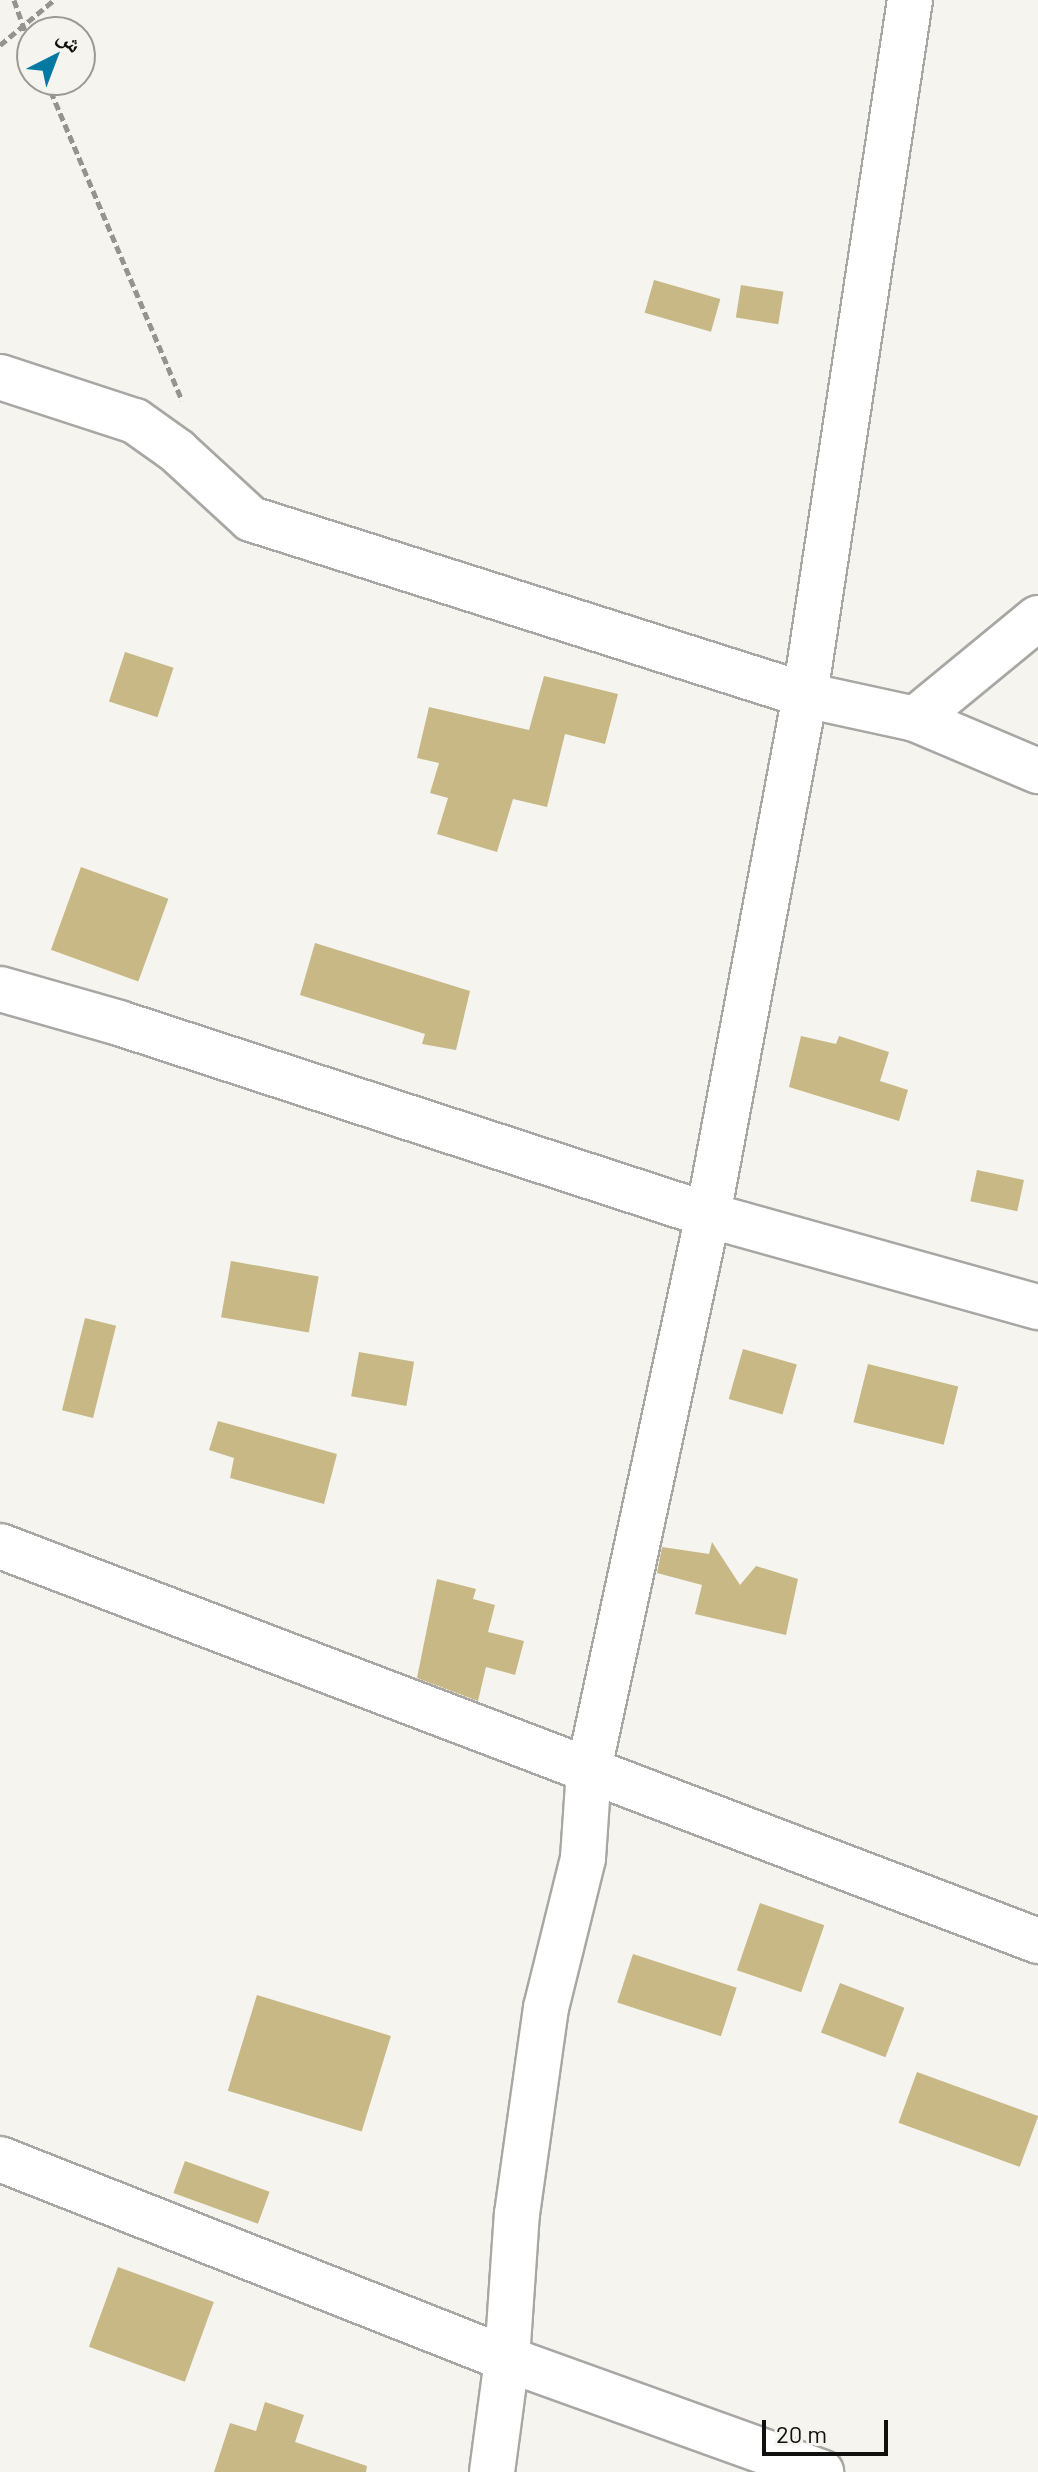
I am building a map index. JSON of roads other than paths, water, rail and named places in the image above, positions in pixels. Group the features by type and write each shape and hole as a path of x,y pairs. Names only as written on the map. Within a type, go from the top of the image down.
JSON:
{"street":[{"path":"492,2472 507,2359 517,2214 546,2008 583,1858 589,1769 708,1215 805,695 910,0"},
{"path":"0,377 135,421 177,451 251,519 805,695 915,719 1038,771"},
{"path":"915,719 1038,618"},
{"path":"0,989 119,1023 708,1215 1038,1307"},
{"path":"0,1546 1038,1941"},
{"path":"0,2159 507,2359 821,2472"}]}
